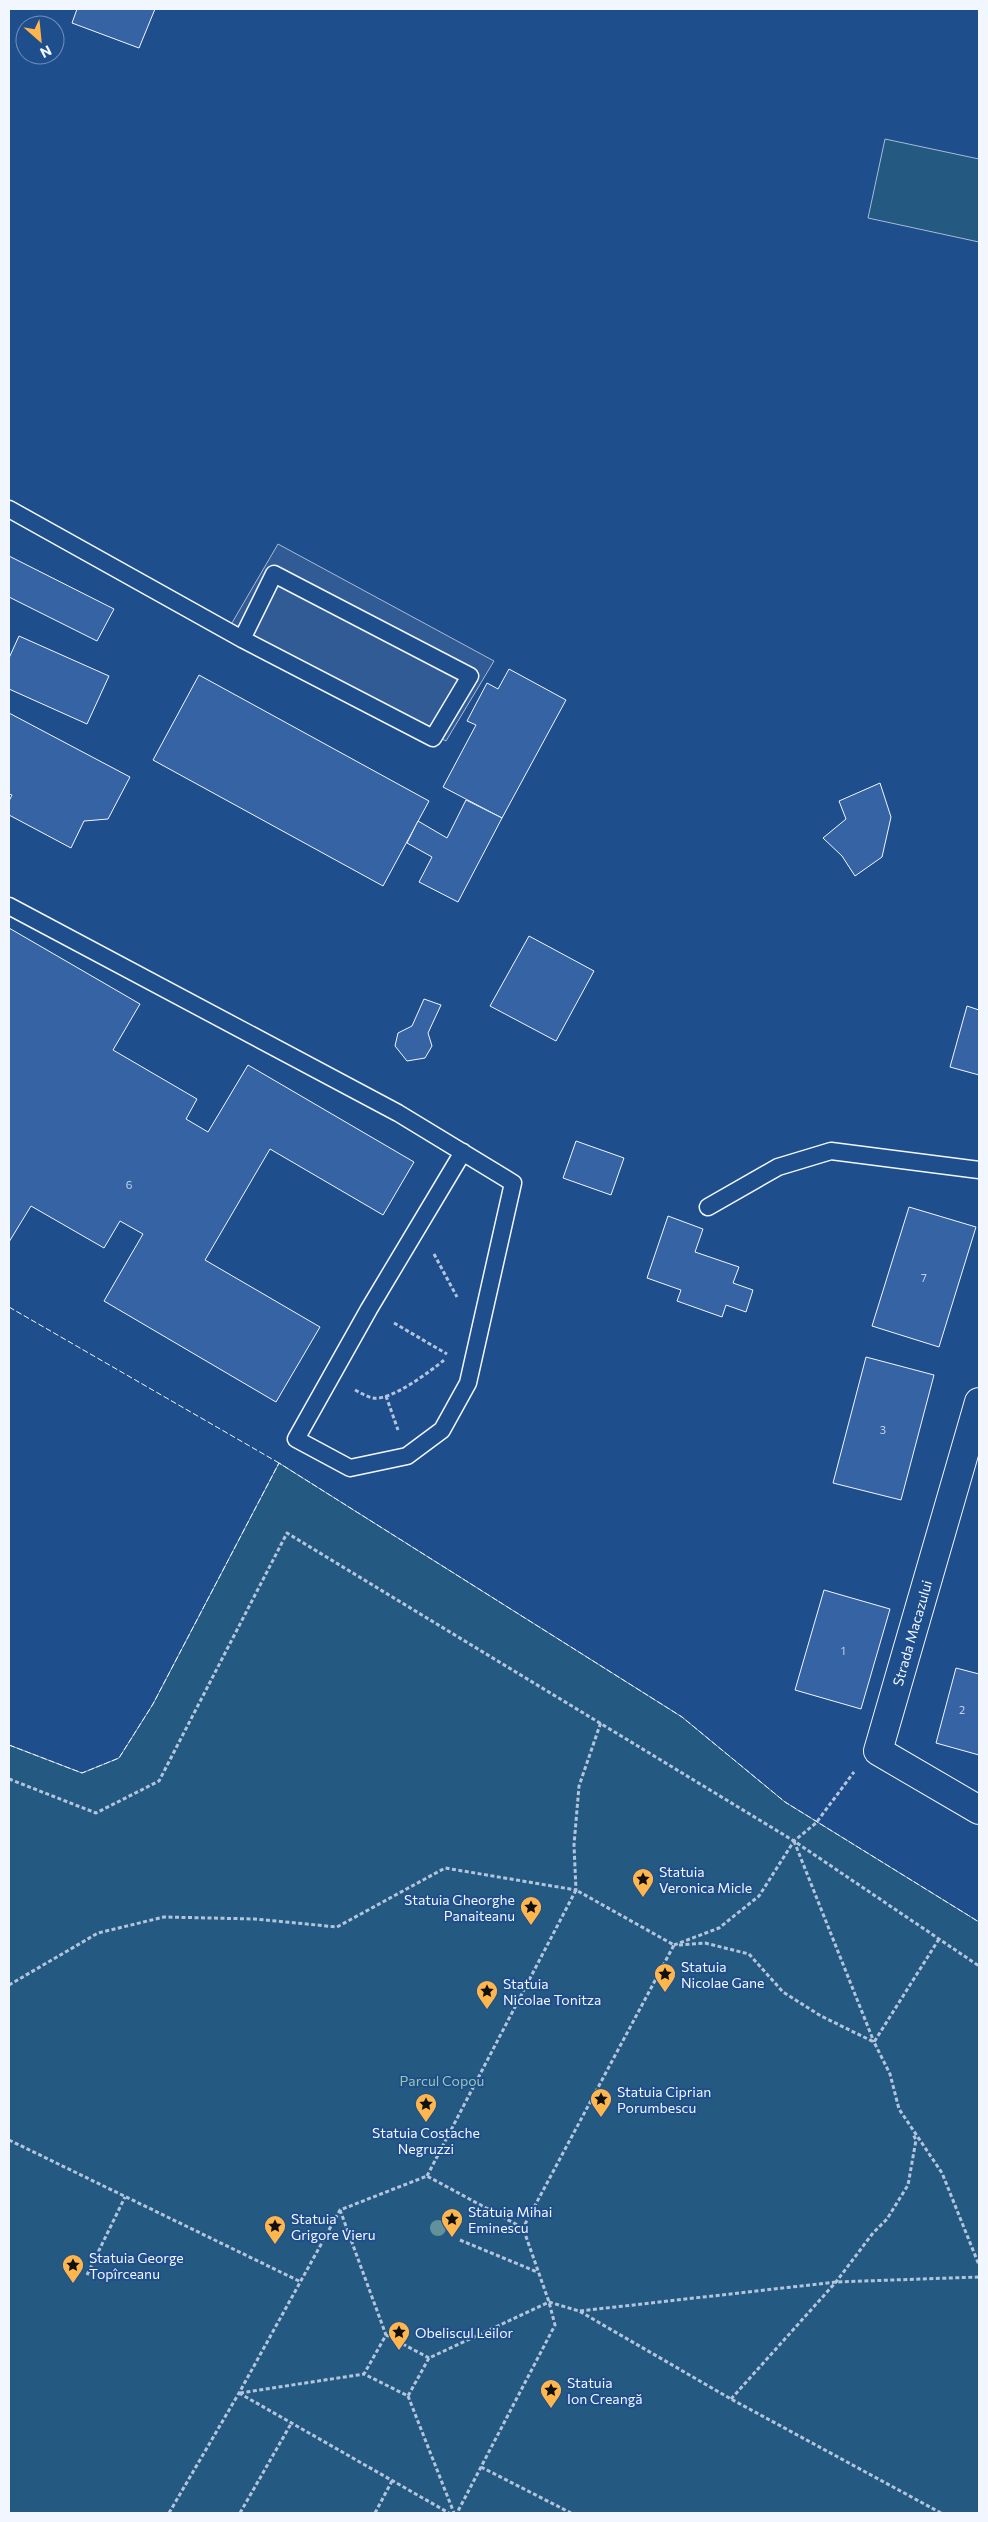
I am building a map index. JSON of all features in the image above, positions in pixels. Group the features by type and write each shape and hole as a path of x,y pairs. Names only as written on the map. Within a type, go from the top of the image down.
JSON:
{"street":[{"name":"Strada Macazului","path":"878,1751 979,1402"},
{"path":"878,1751 979,1810"}],"lane":[{"path":"9,509 242,639 433,738 470,676 274,574 242,639"},
{"path":"9,906 398,1113 513,1183 468,1383 442,1430 407,1456 350,1468 296,1439 369,1309 462,1152"},
{"path":"708,1207 778,1167 831,1151 979,1170"}],"path":[{"path":"417,1230 427,1242 458,1299"},
{"path":"369,1309 450,1355"},
{"path":"330,1379 375,1398 420,1380 450,1355 452,1346"},
{"path":"9,1779 96,1813 159,1781 287,1533 794,1840 979,1966"},
{"path":"169,2513 239,2393 299,2281 340,2210 427,2176 576,1890 574,1844 579,1786 601,1722"},
{"path":"523,2228 674,1945 719,1928 759,1896 794,1840 816,1823 855,1771 878,1751"},
{"path":"731,2399 836,2282 873,2233 887,2219 908,2185 916,2140 898,2109 890,2074 874,2042 794,1840"},
{"path":"9,1985 98,1933 164,1917 255,1919 337,1927 445,1868 576,1890 674,1945 705,1944 749,1954 782,1992 821,2016 874,2042"},
{"path":"874,2042 939,1939"},
{"path":"898,2109 942,2173 979,2265"},
{"path":"9,2140 299,2281"},
{"path":"427,2176 523,2228 555,2324 456,2513"},
{"path":"87,2275 126,2197"},
{"path":"340,2210 386,2335 429,2358"},
{"path":"460,2240 538,2272"},
{"path":"580,2311 836,2282 979,2277"},
{"path":"408,2396 429,2358 549,2302 580,2311 731,2399 941,2513"},
{"path":"364,2374 386,2335"},
{"path":"239,2393 364,2374 408,2396 456,2513"},
{"path":"239,2393 449,2513"},
{"path":"240,2513 292,2422"},
{"path":"481,2467 571,2513"},
{"path":"375,2513 392,2481"}],"green space":[{"path":"885,139 979,159 979,242 868,218"},
{"name":"Parcul Copou","path":"279,1463 682,1717 785,1802 979,1922 979,2513 9,2513 9,1745 82,1773 119,1758 153,1704"}],"shaded area":[{"path":"278,544 494,661 446,741 229,628"}],"building":[{"path":"77,9 155,9 139,48 72,23"},
{"path":"9,556 114,609 97,641 9,597"},
{"path":"19,636 109,676 87,724 9,689 9,658"},
{"path":"509,669 566,700 502,818 443,787 476,725 467,721 487,683 498,689"},
{"path":"199,675 429,801 383,886 153,760"},
{"path":"9,713 130,777 108,819 84,821 71,848 9,815 9,801 12,795 9,794"},
{"path":"880,783 891,817 882,857 855,876 842,856 823,838 846,819 839,801"},
{"path":"466,800 502,818 458,902 419,882 432,857 407,843 418,821 447,838"},
{"path":"9,928 140,1004 113,1050 197,1099 186,1119 208,1132 248,1065 414,1162 383,1215 270,1149 205,1260 320,1327 276,1402 104,1301 143,1234 120,1221 104,1248 31,1206 9,1242"},
{"path":"529,936 594,971 556,1041 490,1006"},
{"path":"424,999 441,1005 428,1033 432,1046 425,1058 407,1061 395,1046 398,1033 412,1026"},
{"path":"967,1006 979,1010 979,1075 950,1067"},
{"path":"576,1141 624,1158 611,1195 563,1178"},
{"path":"909,1207 976,1227 939,1347 872,1326"},
{"path":"668,1216 703,1229 695,1252 739,1267 733,1283 753,1290 746,1312 726,1305 722,1317 677,1301 681,1290 647,1278"},
{"path":"866,1357 934,1375 901,1500 833,1483"},
{"path":"824,1590 890,1609 861,1709 795,1690"},
{"path":"956,1668 979,1674 979,1755 936,1743"}],"fence":[{"path":"9,1307 279,1463"},
{"path":"9,1745 82,1773 119,1758 153,1704 279,1463 682,1717 785,1802 979,1922"}],"place":[{"name":"Statuia Veronica Micle","path":"643,1898"},
{"name":"Statuia Gheorghe Panaiteanu","path":"531,1926"},
{"name":"Statuia Nicolae Gane","path":"665,1993"},
{"name":"Statuia Nicolae Tonitza","path":"487,2010"},
{"name":"Statuia Ciprian Porumbescu","path":"601,2118"},
{"name":"Statuia Costache Negruzzi","path":"426,2123"},
{"name":"Statuia Mihai Eminescu","path":"452,2238"},
{"name":"Statuia Grigore Vieru","path":"275,2245"},
{"name":"Statuia George Topîrceanu","path":"73,2284"},
{"name":"Obeliscul Leilor","path":"399,2351"},
{"name":"Statuia Ion Creangă","path":"551,2409"}]}
